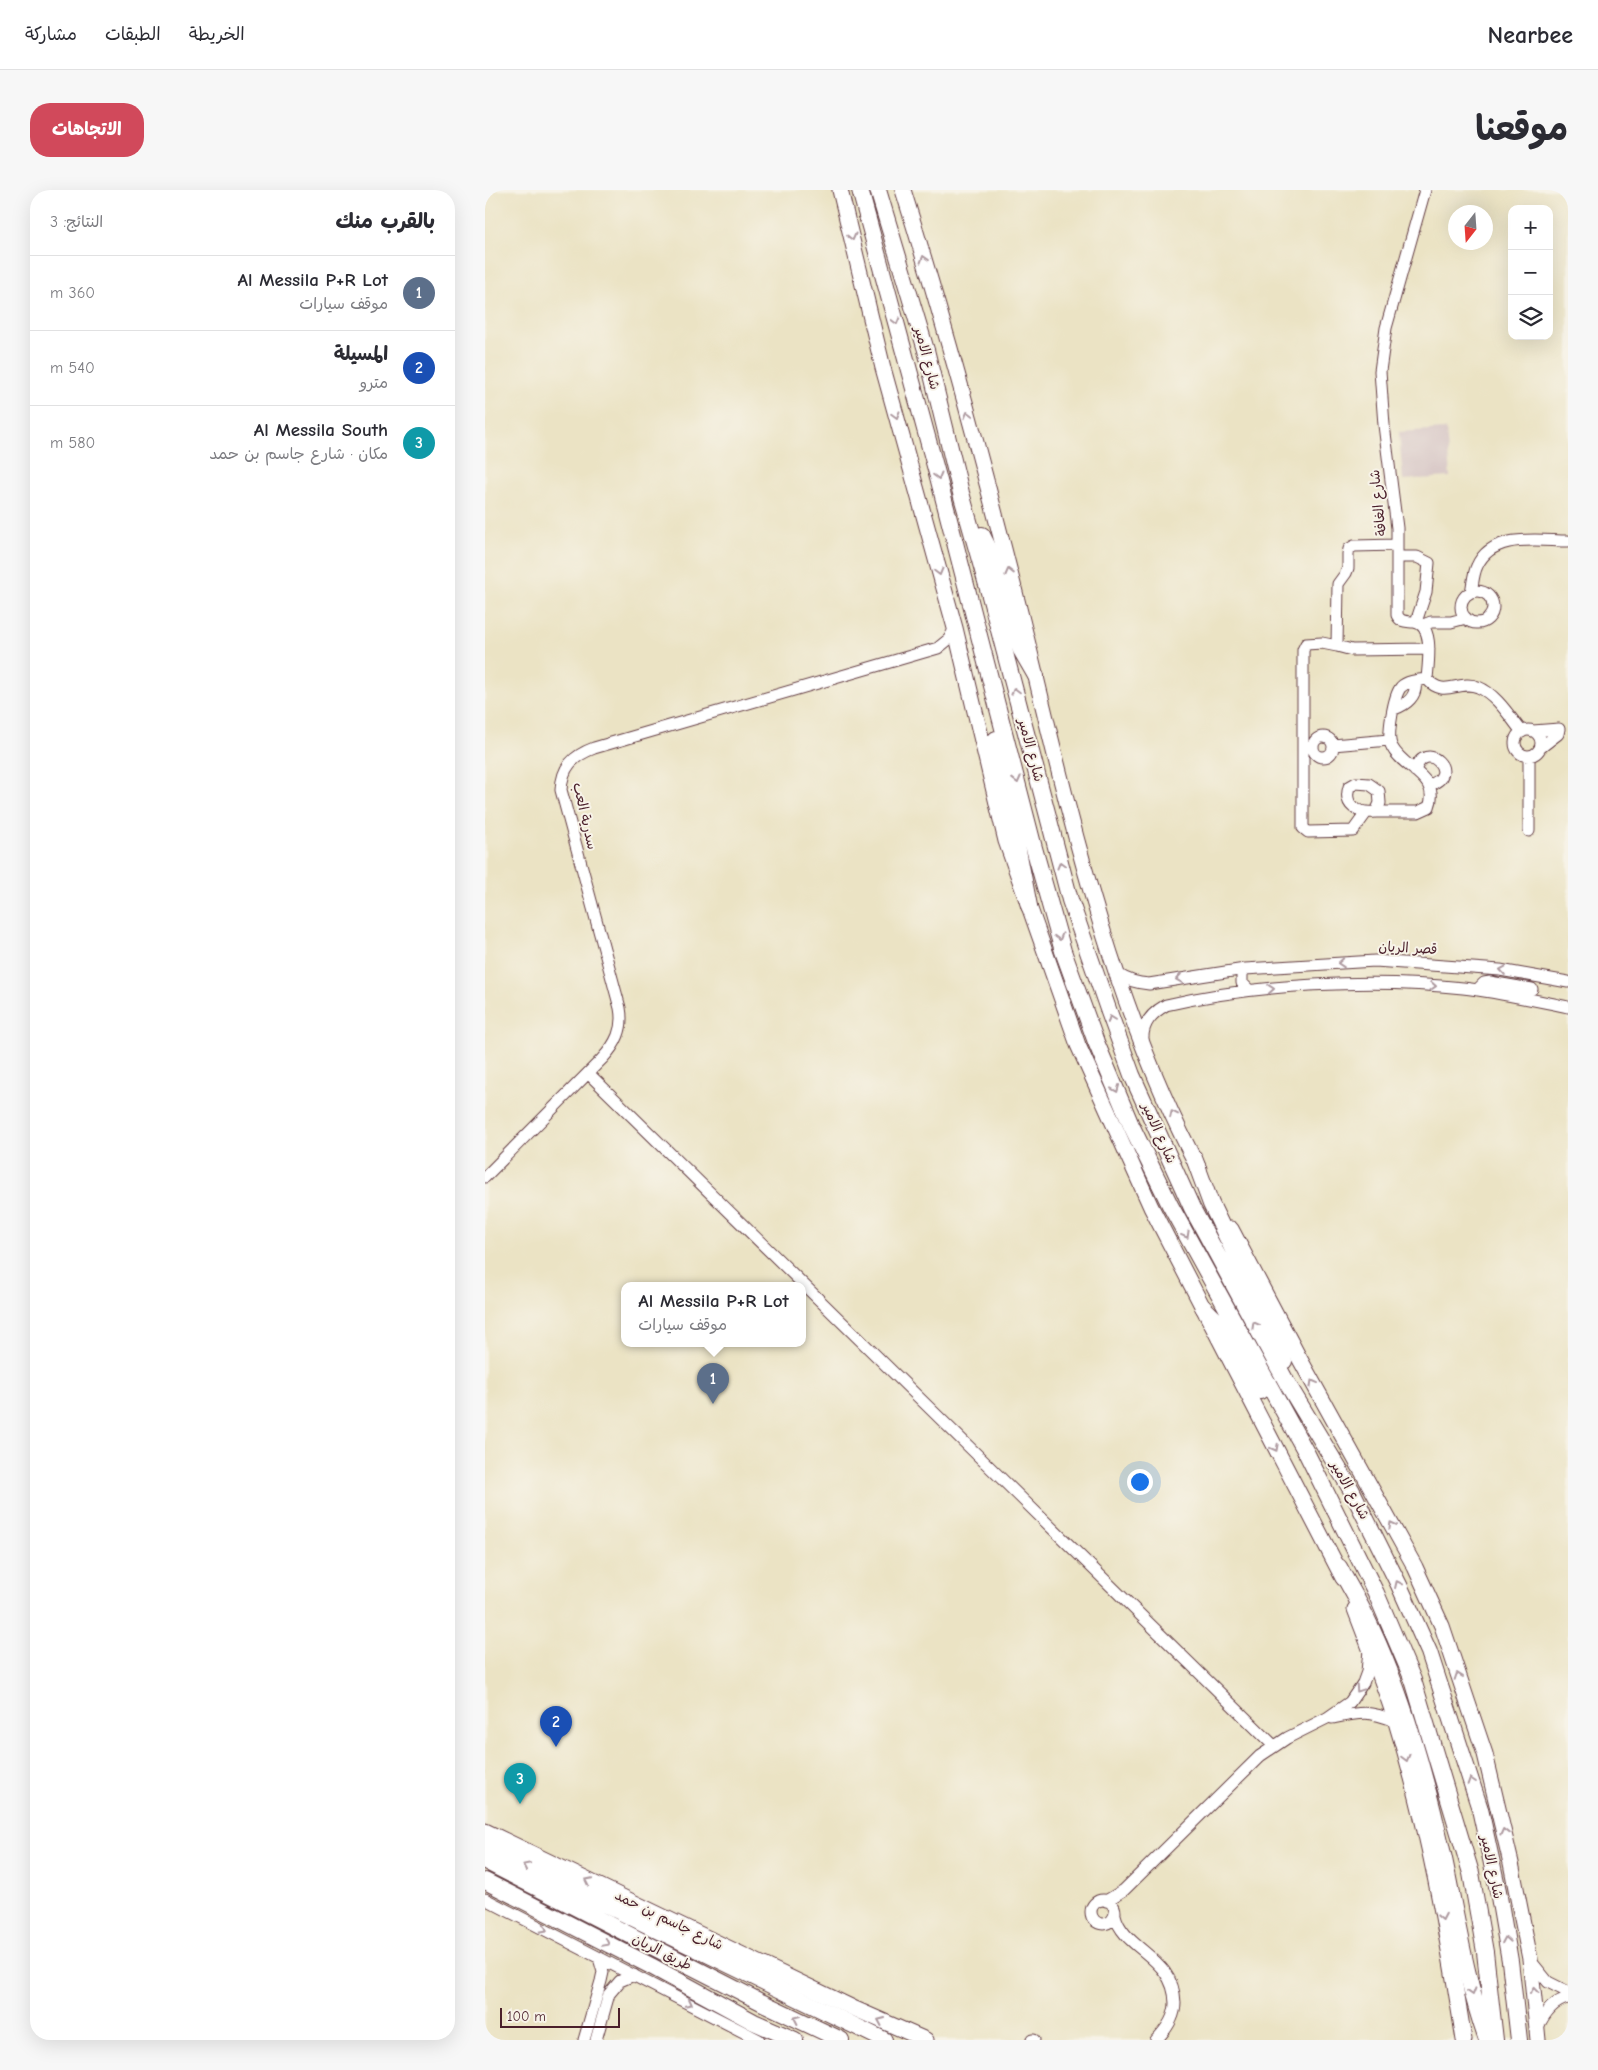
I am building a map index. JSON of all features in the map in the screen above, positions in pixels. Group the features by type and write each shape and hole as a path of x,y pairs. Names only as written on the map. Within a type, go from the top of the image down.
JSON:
{"highway":[{"name":"شارع الامير","path":"860,190 936,468 1063,951 1096,1042 1131,1125 1170,1205 1307,1454 1375,1593 1413,1680 1471,1873 1485,1952 1495,2040"},
{"name":"شارع الامير","path":"879,190 926,350 961,493 1070,900 1132,1075 1192,1208 1287,1382 1352,1491 1399,1585 1429,1652 1480,1809 1498,1891 1510,1961 1519,2040"},
{"path":"961,493 989,549 1021,650 1036,676"},
{"path":"982,648 987,696 1029,906"},
{"path":"1194,1158 1211,1204 1278,1344 1285,1364 1287,1382"},
{"path":"1203,1306 1219,1323 1287,1434 1307,1454"},
{"path":"1339,1567 1366,1617 1405,1714 1421,1767 1444,1859 1468,1980 1487,2040"},
{"path":"485,1846 884,2040"},
{"name":"طريق الريان","path":"485,1862 752,1998 841,2040"},
{"name":"طريق الريان","path":"485,1882 651,1966 754,2022 795,2040"},
{"path":"754,2022 787,2040"}],"main road":[{"path":"840,190 883,368 955,628 1006,841 1078,1045 1151,1208 1339,1567 1396,1720 1427,1839 1464,2040"},
{"name":"شارع الامير","path":"903,190 940,312 1036,676 1054,758 1117,974 1163,1094 1194,1158 1297,1354 1415,1567 1442,1626 1485,1754 1511,1863 1530,1959 1538,2034"},
{"name":"شارع جاسم بن حمد","path":"485,1832 853,2008"},
{"path":"677,1939 698,1944 821,1999 853,2008 926,2040"}],"street":[{"name":"شارع الغافة","path":"1420,623 1404,622 1399,620 1397,615 1397,528 1384,424 1380,371 1386,328 1425,190"},
{"path":"1466,618 1461,606 1464,598 1471,592 1474,574 1479,561 1495,546 1517,541 1568,541"},
{"path":"1337,646 1338,584 1348,568 1349,549 1354,546 1397,544"},
{"path":"1397,557 1424,559 1429,563 1420,623 1427,632 1429,649 1427,679 1432,684 1444,689 1469,685 1478,687 1490,694 1528,731 1539,737 1540,748"},
{"path":"1420,623 1451,622 1466,618 1479,623 1487,620 1492,612 1493,603 1488,596 1480,592 1471,592"},
{"path":"938,648 949,639 955,628"},
{"path":"1427,679 1402,686 1394,709 1389,740 1400,758 1429,785 1433,797 1429,807 1418,812 1371,813 1353,831 1308,832 1303,828 1303,650 1306,644 1322,643 1352,650 1429,649"},
{"path":"938,648 951,650 962,656"},
{"name":"سدرية العب","path":"485,1177 610,1050 620,1031 622,1018 561,790 561,778 573,758 593,748 938,648"},
{"path":"1559,729 1560,731 1540,748 1536,754 1529,756 1521,754 1515,747 1515,738 1528,731 1559,729"},
{"path":"1333,745 1389,740"},
{"path":"1529,756 1529,831"},
{"path":"1415,771 1417,763 1424,758 1432,757 1439,761 1443,768 1442,777 1437,783 1429,785"},
{"name":"قصر الريان","path":"1117,974 1137,983 1149,984 1245,969 1375,961 1500,970 1568,982"},
{"path":"1245,969 1242,973 1242,983 1249,990"},
{"path":"1532,976 1532,994"},
{"path":"1143,1042 1143,1030 1148,1020 1155,1011 1166,1004 1249,990 1337,984 1404,985 1532,994 1568,1007"},
{"path":"588,1073 801,1282"},
{"path":"806,1287 1273,1746"},
{"path":"1156,2040 1165,2032 1173,2014 1175,1994 1171,1981 1156,1962 1123,1931 1107,1924 1096,1923 1090,1912 1092,1906 1124,1890 1244,1771 1273,1746 1327,1718 1349,1702 1363,1683 1367,1672 1369,1649"},
{"path":"1327,1718 1363,1712 1375,1713 1396,1720"},
{"path":"1107,1924 1113,1919 1124,1890"},
{"path":"485,1899 759,2040"},
{"path":"1106,1900 1115,1912 1123,1931"},
{"path":"584,2040 603,1972 599,1958"},
{"path":"1530,1959 1538,1972 1548,1982 1568,1992"},
{"path":"595,2040 613,1988 620,1981 634,1975"},
{"path":"1538,2034 1543,2016 1555,2004 1568,1998"}],"shaded area":[{"path":"1446,429 1450,477 1403,480 1399,432"}],"place":[{"name":"Al Messila P+R Lot","path":"713,1404"},
{"name":"المسيلة","path":"556,1747"},
{"name":"Al Messila South","path":"520,1804"}]}
